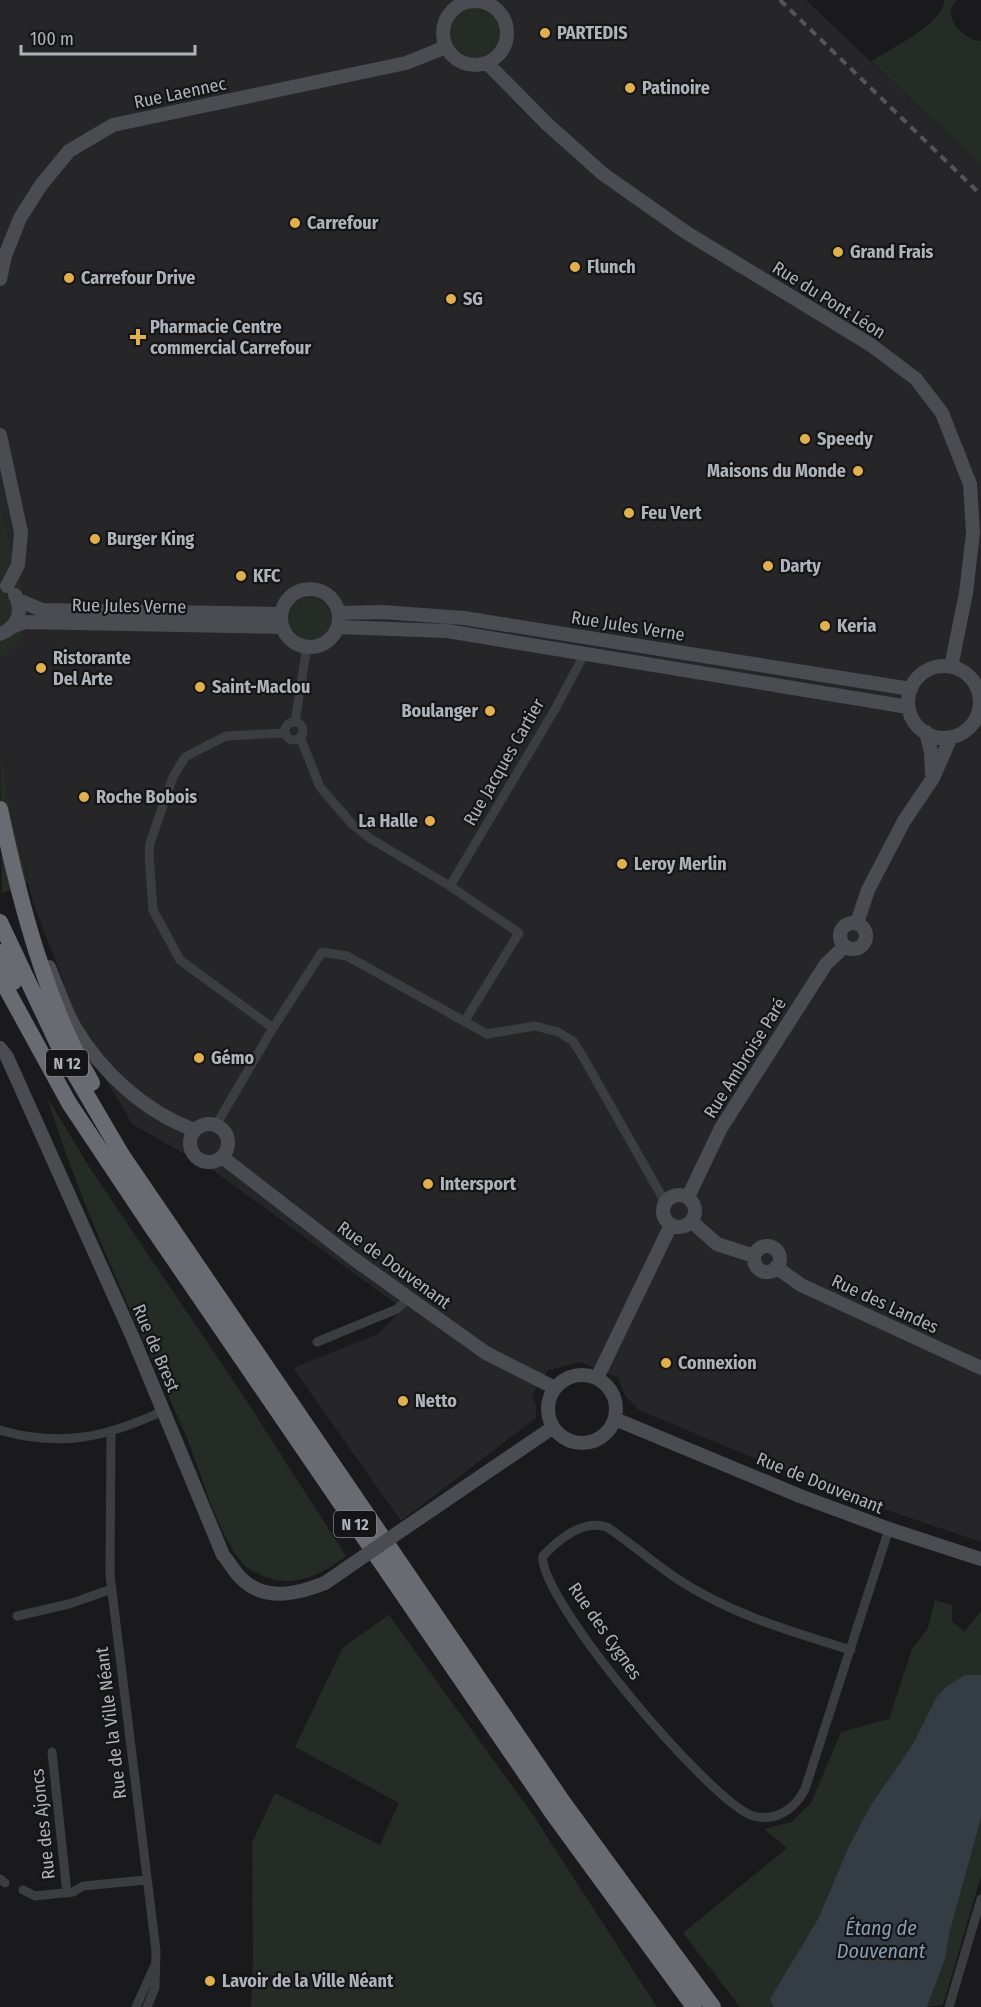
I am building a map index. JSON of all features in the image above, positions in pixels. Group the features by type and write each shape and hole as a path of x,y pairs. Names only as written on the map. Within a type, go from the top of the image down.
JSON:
{"highway":[{"path":"0,809 12,865 58,1012 82,1065 130,1149 149,1196"},
{"name":"N 12","path":"0,922 61,1051 99,1119 149,1196 563,1802 713,2007"},
{"name":"N 12","path":"0,952 69,1103 553,1814 694,2007"},
{"path":"0,977 69,1103"},
{"path":"646,1942 668,1987 681,2007"}],"street":[{"path":"468,1 489,3 504,18 507,39 503,50 487,63 477,65 459,61 446,47 443,28 446,18 459,4 468,1"},
{"name":"Rue Laennec","path":"0,279 5,256 20,218 41,185 69,151 113,125 406,63 434,54 446,47"},
{"name":"Rue du Pont Léon","path":"487,63 546,123 603,174 687,234 871,345 916,380 942,413 970,484 973,533 966,593 951,667"},
{"path":"0,435 21,532 18,565 4,584 18,600 19,614 6,630"},
{"path":"307,589 323,592 330,597 338,620 329,640 315,647 307,647 291,641 281,621 287,600 307,589"},
{"name":"Rue Jules Verne","path":"18,600 42,610 281,621"},
{"name":"Rue Jules Verne","path":"338,620 382,612 464,618 910,689"},
{"name":"Rue Jules Verne","path":"338,620 430,629 908,707"},
{"name":"Rue Jules Verne","path":"6,630 25,622 281,621"},
{"path":"295,722 307,647"},
{"name":"Rue Jacques Cartier","path":"450,886 554,711 585,653"},
{"path":"934,667 951,667 961,670 979,686 979,717 970,726 951,737 934,736 916,725 908,707 910,689 926,671 934,667"},
{"path":"285,733 288,724 295,722"},
{"path":"295,722 303,729 300,737 320,787 352,824 378,844 450,886 519,933 464,1022"},
{"path":"926,732 932,752 933,778"},
{"path":"273,1028 180,960 153,910 150,843 173,777 185,757 226,736 285,733 291,739 300,737"},
{"path":"933,778 951,737"},
{"name":"Rue Ambroise Paré","path":"688,1197 721,1128 826,964 845,946 840,938 841,929 848,924 857,923 868,890 904,821 933,778"},
{"path":"27,916 74,1026 100,1062 140,1103 167,1120 194,1130"},
{"path":"216,1125 273,1028 322,952 347,956 487,1034 535,1026 558,1032 573,1041 665,1202 664,1216 671,1225 682,1227 691,1221 695,1211 688,1197 678,1195 665,1202"},
{"name":"Rue de Brest","path":"0,1048 7,1057 20,1085 163,1411 223,1555 244,1582 263,1592 283,1594 303,1592 325,1583 552,1428"},
{"path":"206,1123 216,1125 221,1128 228,1139 228,1146 222,1157 207,1162 197,1158 189,1145 194,1130 206,1123"},
{"name":"Rue de Douvenant","path":"222,1157 486,1353 555,1388"},
{"name":"Rue des Landes","path":"691,1221 717,1244 754,1256 762,1247 774,1248 780,1259 776,1267 801,1286 981,1368"},
{"path":"597,1378 671,1225"},
{"path":"316,1342 397,1309 409,1298"},
{"path":"574,1376 597,1378 611,1391 615,1400 615,1419 605,1435 588,1443 568,1441 552,1428 548,1408 555,1388 574,1376"},
{"path":"0,1430 56,1441 111,1432 163,1411"},
{"name":"Rue de Douvenant","path":"615,1419 800,1496 889,1529 981,1559"},
{"name":"Rue de la Ville Néant","path":"111,1432 112,1589 156,1965 155,1988 147,2007"},
{"name":"Rue des Cygnes","path":"851,1650 779,1629 711,1598 674,1576 607,1527 596,1523 585,1524 543,1556 541,1565 567,1611 653,1724 719,1791 755,1816 768,1817 788,1812 800,1800 851,1650 889,1529"},
{"path":"16,1616 69,1604 112,1589"},
{"name":"Rue des Ajoncs","path":"52,1752 67,1893"},
{"path":"23,1890 35,1896 67,1893 83,1886 146,1880"},
{"path":"949,2007 981,1899"},
{"path":"136,2007 156,1965"}],"shaded area":[{"path":"0,0 806,0 981,166 981,1542 837,1493 639,1410 626,1397 617,1377 580,1362 548,1370 532,1395 536,1406 536,1418 401,1521 293,1368 378,1334 403,1309 211,1169 132,1124 54,991 64,982 33,903 12,816 0,749 0,657 21,641 23,592 0,503"},
{"path":"944,0 957,0 952,6 952,20 961,32 974,40 981,41 981,166 871,61 927,26 942,8"},
{"path":"470,7 480,7 494,14 501,33 494,52 480,59 470,59 460,55 453,48 449,38 449,28 453,18 460,11"},
{"path":"0,503 23,592 21,641 0,660"},
{"path":"309,598 324,605 331,620 324,635 309,642 294,635 287,620 294,605"},
{"path":"0,749 12,816 28,883 2,893"},
{"path":"47,1097 88,1165 246,1400 346,1556 324,1571 301,1580 277,1580 251,1570 240,1561 230,1546 212,1507 185,1433 94,1225"},
{"path":"935,1600 952,1605 952,1621 964,1632 981,1611 981,1675 965,1675 936,1698 913,1744 871,1805 849,1846 818,1919 771,1999 774,2007 740,2007 683,1933 787,1848 764,1829 792,1822 811,1803 841,1732 889,1719 912,1649 928,1628"},
{"path":"389,1615 533,1815 657,2007 251,2007 252,1843 275,1793 380,1845 399,1803 295,1747 343,1647"},
{"path":"981,1818 981,1876 943,2005 927,2007 945,1959 950,1931"}],"water":[{"name":"Étang de Douvenant","path":"965,1675 981,1675 981,1818 950,1931 945,1959 927,2007 774,2007 770,1999 818,1919 849,1846 871,1805 913,1744 936,1698 947,1686"}],"railway":[{"path":"780,0 981,195"}],"place":[{"name":"PARTEDIS","path":"545,33"},
{"name":"Patinoire","path":"630,88"},
{"name":"Carrefour","path":"295,223"},
{"name":"Grand Frais","path":"838,252"},
{"name":"Flunch","path":"575,267"},
{"name":"Carrefour Drive","path":"69,278"},
{"name":"SG","path":"451,299"},
{"name":"Pharmacie Centre commercial Carrefour","path":"138,337"},
{"name":"Speedy","path":"805,439"},
{"name":"Maisons du Monde","path":"858,471"},
{"name":"Feu Vert","path":"629,513"},
{"name":"Burger King","path":"95,539"},
{"name":"Darty","path":"768,566"},
{"name":"KFC","path":"241,576"},
{"name":"Keria","path":"825,626"},
{"name":"Ristorante Del Arte","path":"41,668"},
{"name":"Saint-Maclou","path":"200,687"},
{"name":"Boulanger","path":"490,711"},
{"name":"Roche Bobois","path":"84,797"},
{"name":"La Halle","path":"430,821"},
{"name":"Leroy Merlin","path":"622,864"},
{"name":"Gémo","path":"199,1058"},
{"name":"Intersport","path":"428,1184"},
{"name":"Connexion","path":"666,1363"},
{"name":"Netto","path":"403,1401"},
{"name":"Lavoir de la Ville Néant","path":"210,1981"}]}
